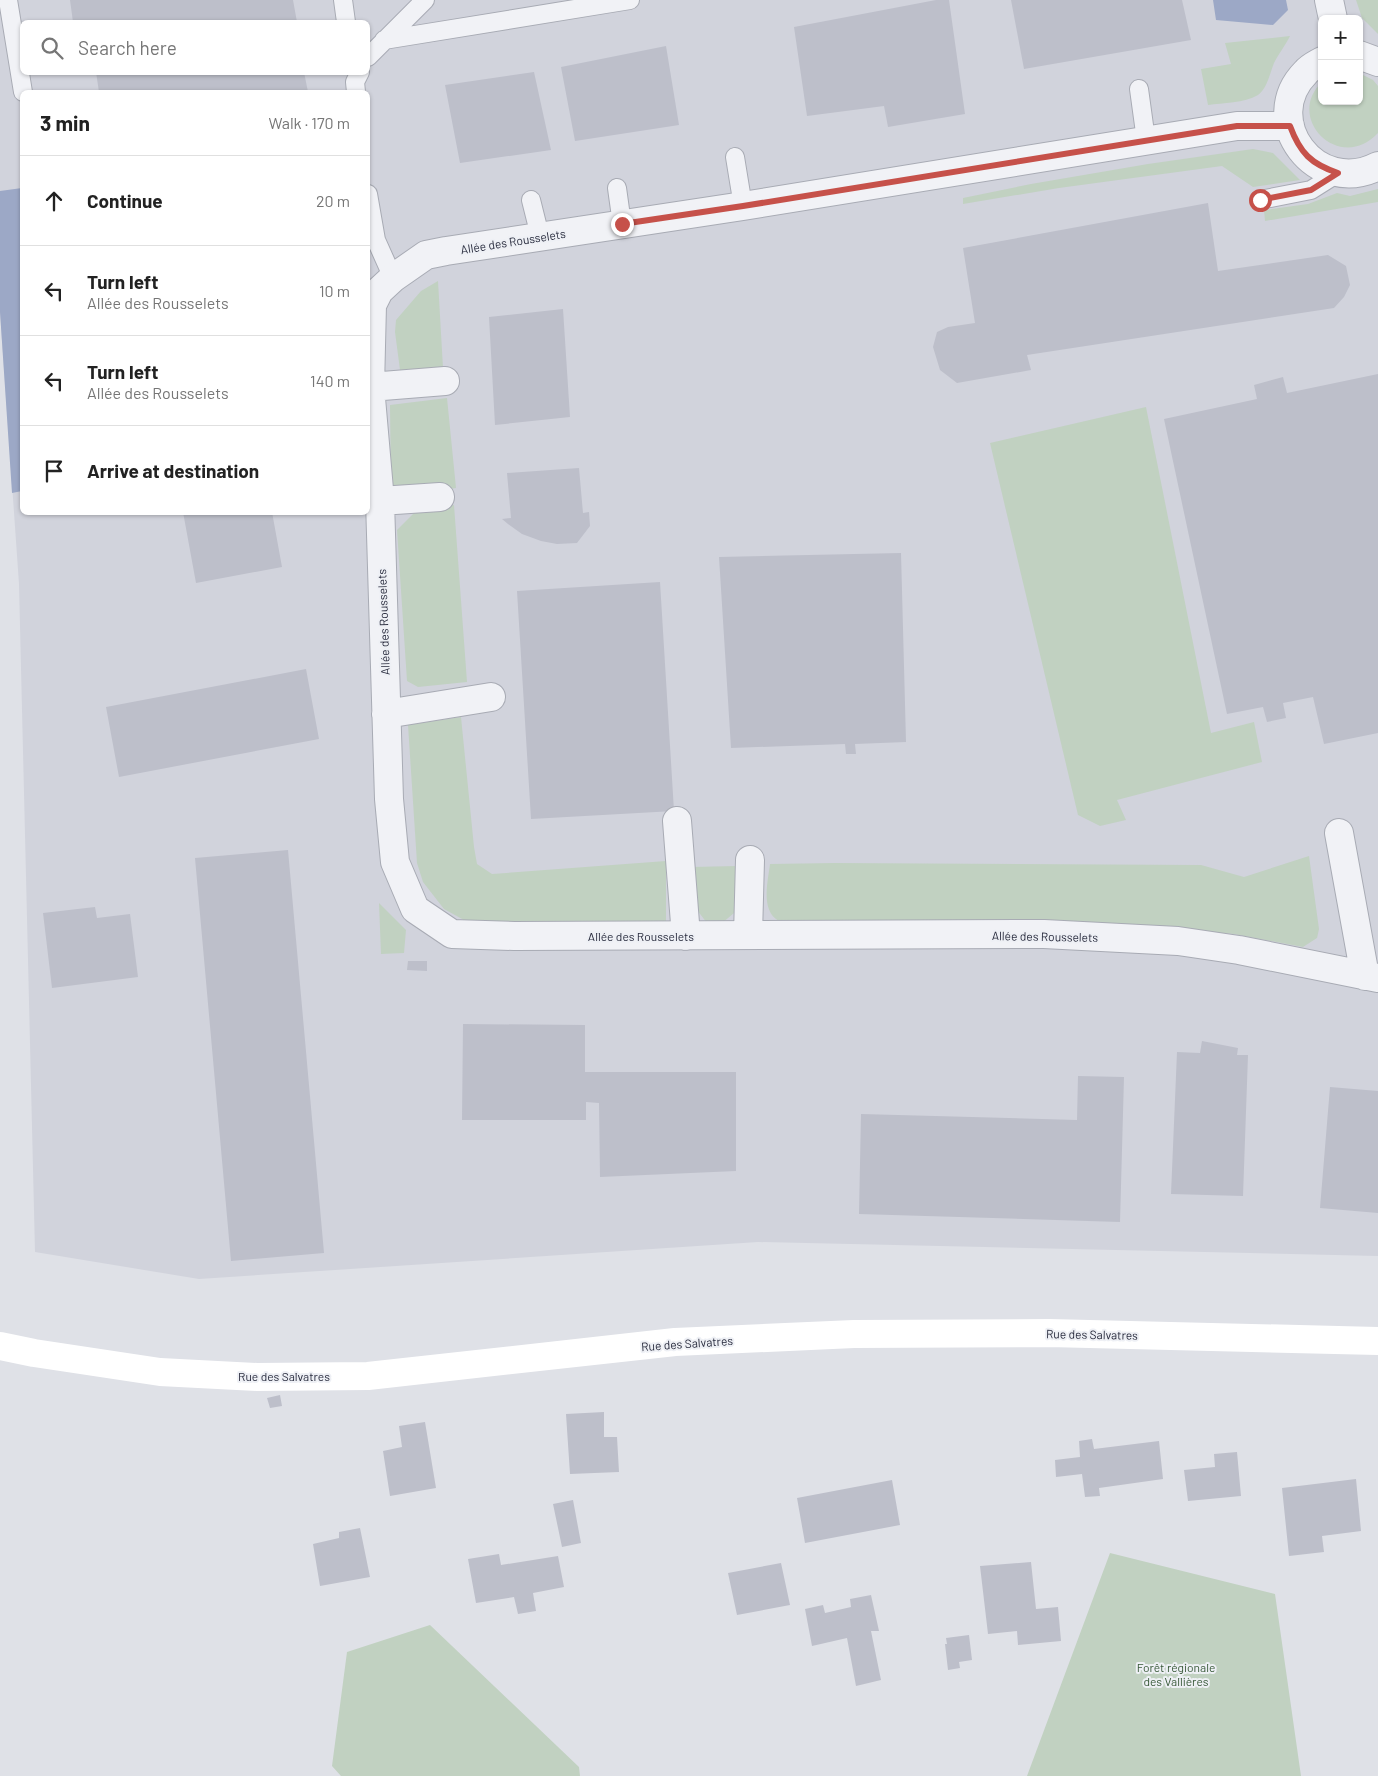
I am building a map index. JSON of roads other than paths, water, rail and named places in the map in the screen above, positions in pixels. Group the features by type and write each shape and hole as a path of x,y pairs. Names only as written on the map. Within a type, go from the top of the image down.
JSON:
{"street":[{"path":"1329,0 1332,15"},
{"path":"1363,57 1378,62"},
{"path":"1318,64 1306,72 1295,88 1289,106 1290,126 1296,143 1307,157 1321,167 1338,173 1358,173 1378,166"},
{"name":"Allée des Rousselets","path":"1290,126 1237,126 426,255 393,278 379,291 372,305 370,386 380,501 389,798 385,863 415,909 452,934 514,936 1044,934 1178,941 1239,950 1372,977"},
{"path":"370,386 445,382"},
{"path":"380,501 440,497"},
{"path":"386,714 491,698"},
{"path":"677,821 686,936"},
{"path":"1339,832 1372,977"},
{"path":"748,935 750,860"},
{"name":"Rue des Salvatres","path":"0,1346 160,1372 257,1377 368,1376 675,1342 854,1334 1049,1333 1378,1341"}],"lane":[{"path":"8,0 20,74"},
{"path":"343,0 346,20"},
{"path":"370,55 425,0"},
{"path":"384,40 630,0"},
{"path":"20,75 23,90"},
{"path":"1139,89 1146,140"},
{"path":"735,157 743,206"},
{"path":"1260,200 1311,190 1338,173"},
{"path":"617,188 622,224"},
{"path":"531,200 540,236"},
{"path":"370,206 376,240 393,278"}],"water":[{"path":"1213,0 1286,0 1288,10 1273,25 1216,20"},
{"path":"20,188 20,491 12,493 0,312 0,191"}],"park label":[{"name":"Forêt régionale des Vallières","path":"1176,1674"}]}
